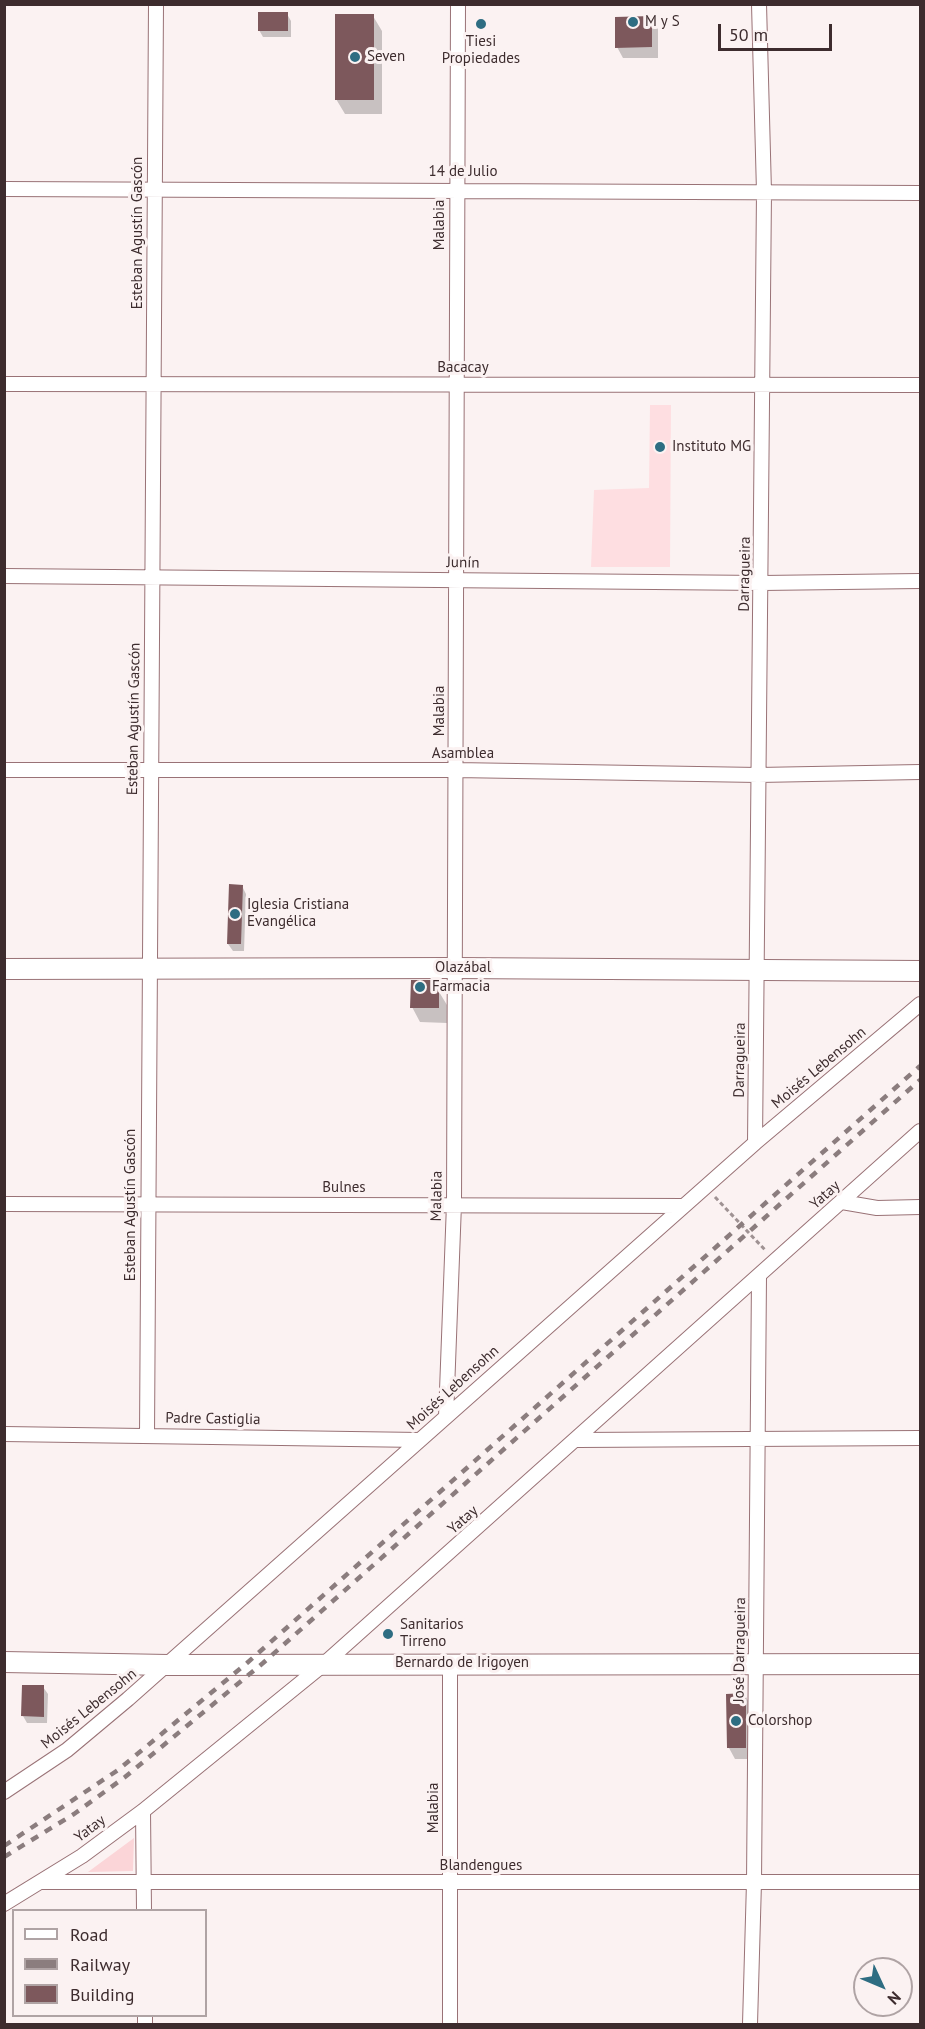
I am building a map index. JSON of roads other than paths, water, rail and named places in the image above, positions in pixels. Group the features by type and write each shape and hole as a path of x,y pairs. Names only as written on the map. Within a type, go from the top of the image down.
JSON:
{"street":[{"name":"Esteban Agustín Gascón","path":"147,1435 148,968 156,4"},
{"name":"Malabia","path":"446,1417 454,1204 458,4"},
{"name":"Darragueira","path":"755,1143 764,192 759,4"},
{"name":"14 de Julio","path":"4,189 457,189 921,193"},
{"name":"Bacacay","path":"4,384 921,385"},
{"name":"Junín","path":"4,576 762,583 921,581"},
{"name":"Asamblea","path":"4,770 456,770 758,775 921,772"},
{"name":"Olazábal","path":"4,969 454,968 921,971"},
{"name":"Moisés Lebensohn","path":"4,1792 67,1750 168,1665 755,1143 921,1004"},
{"name":"Yatay","path":"4,1904 42,1882 143,1811 324,1664 578,1440 921,1131"},
{"path":"842,1202 877,1208 921,1208"},
{"name":"Bulnes","path":"4,1204 684,1206"},
{"name":"José Darragueira","path":"750,2025 754,1882 759,1276"},
{"name":"Padre Castiglia","path":"4,1434 420,1440"},
{"path":"578,1440 921,1438"},
{"name":"Bernardo de Irigoyen","path":"4,1662 168,1665 921,1664"},
{"name":"Malabia","path":"450,1663 450,2025"},
{"path":"143,1811 144,1909"},
{"name":"Blandengues","path":"42,1882 921,1881"}],"railway":[{"path":"4,1846 118,1770 247,1663 920,1066"},
{"path":"4,1857 74,1814 125,1777 263,1663 920,1080"}],"place":[{"name":"M y S","path":"633,22"},
{"name":"Tiesi Propiedades","path":"481,24"},
{"name":"Seven","path":"355,57"},
{"name":"Instituto MG","path":"660,447"},
{"name":"Iglesia Cristiana Evangélica","path":"235,914"},
{"name":"Farmacia","path":"420,987"},
{"name":"Sanitarios Tirreno","path":"388,1634"},
{"name":"Colorshop","path":"736,1721"}]}
